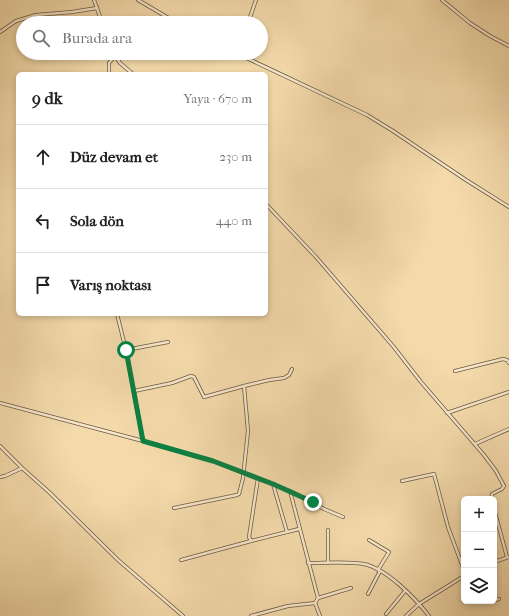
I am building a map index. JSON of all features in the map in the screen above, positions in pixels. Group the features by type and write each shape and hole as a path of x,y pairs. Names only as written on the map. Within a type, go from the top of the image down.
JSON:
{"street":[{"path":"94,0 99,16"},
{"path":"138,0 165,16"},
{"path":"250,16 256,0"},
{"path":"442,0 470,23 509,46"},
{"path":"33,16 96,8"},
{"path":"0,32 16,21"},
{"path":"109,72 109,63 111,60"},
{"path":"118,60 131,72"},
{"path":"252,60 367,115 509,207"},
{"path":"268,206 316,257 491,463 504,485 502,489 492,494 492,496"},
{"path":"118,316 126,350 143,441"},
{"path":"126,350 168,342"},
{"path":"455,371 503,359 506,359 509,363"},
{"path":"134,391 172,383 194,376 204,397 269,380 284,378 289,375 292,369"},
{"path":"174,508 238,495 240,493 248,431 244,386"},
{"path":"447,413 509,392"},
{"path":"0,404 143,441 213,461 290,491 343,517"},
{"path":"475,444 509,430"},
{"path":"0,446 118,560 184,616"},
{"path":"0,477 22,468"},
{"path":"402,481 434,474 448,526 463,568"},
{"path":"251,541 249,537 258,478"},
{"path":"273,484 287,532"},
{"path":"290,491 318,598"},
{"path":"497,519 508,557 497,561"},
{"path":"181,560 299,529"},
{"path":"328,530 328,562"},
{"path":"368,594 389,552 369,540"},
{"path":"308,563 328,562 365,564 387,574 419,604 429,616"},
{"path":"406,616 419,604 461,578"},
{"path":"315,603 318,598 351,588"},
{"path":"386,614 405,591"},
{"path":"251,616 288,606 315,603"},
{"path":"315,603 320,616"}],"route":[{"path":"126,350 143,441 213,461 273,484 313,502"}]}
